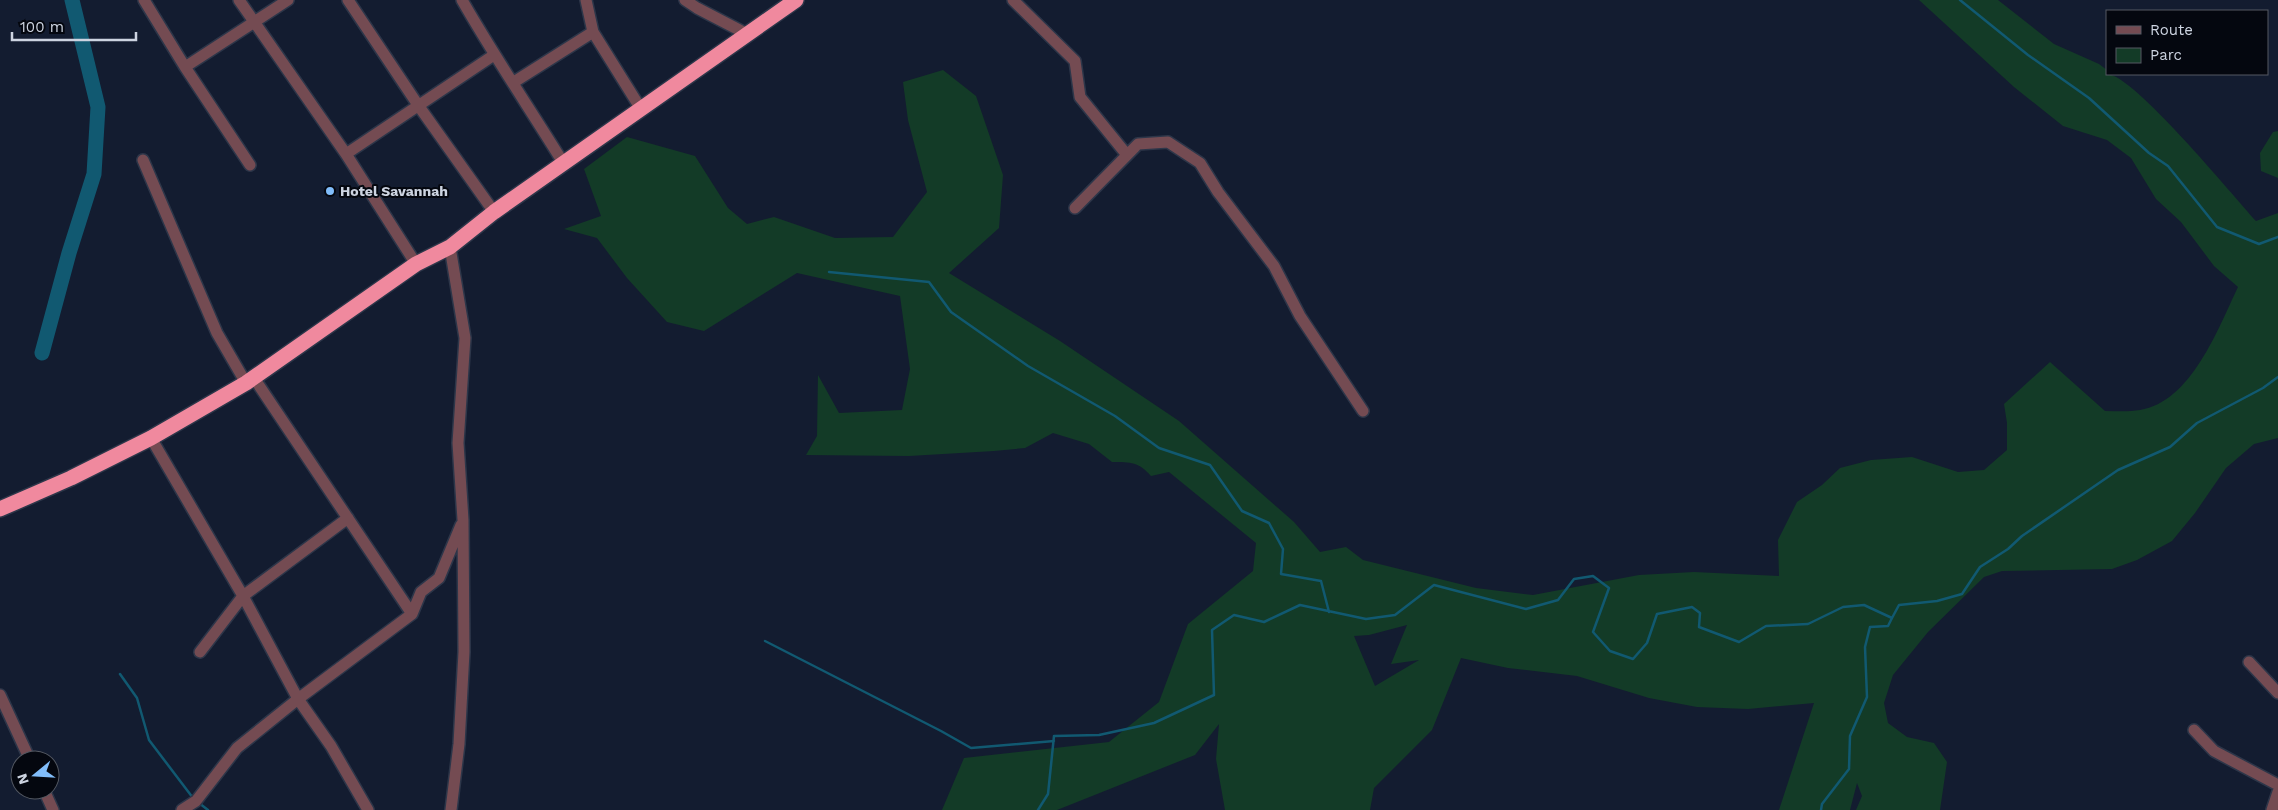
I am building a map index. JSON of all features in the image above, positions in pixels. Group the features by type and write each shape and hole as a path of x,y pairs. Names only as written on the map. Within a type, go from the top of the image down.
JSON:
{"highway":[{"path":"0,509 71,478 151,438 250,381 416,264 450,247 494,212 796,0"}],"street":[{"path":"144,0 185,67 250,165"},
{"path":"239,0 346,154 416,264"},
{"path":"185,67 288,0"},
{"path":"348,0 418,105 494,212"},
{"path":"462,0 494,55 514,82 564,164"},
{"path":"586,0 592,32 641,109"},
{"path":"687,0 697,8 747,34"},
{"path":"1013,0 1075,61 1080,97 1127,155"},
{"path":"514,82 592,32"},
{"path":"346,154 494,55"},
{"path":"1075,208 1138,144 1168,142 1200,163 1218,192 1274,266 1300,316 1363,411"},
{"path":"143,160 218,333 348,518 412,614"},
{"path":"450,247 452,270 465,338 458,443 463,520 464,652 459,744 451,810"},
{"path":"151,438 243,596 298,699 331,746 368,810"},
{"path":"200,652 243,596 348,518"},
{"path":"182,810 196,801 237,748 298,699 412,614 421,592 439,578 463,520"},
{"path":"2249,662 2278,693"},
{"path":"0,695 25,750"},
{"path":"2194,730 2214,750 2278,785"},
{"path":"2272,810 2278,792"}],"green space":[{"path":"1919,0 1998,0 2054,44 2099,64 2106,69 2106,75 2120,79 2138,94 2183,138 2256,221 2278,213 2278,438 2254,444 2226,468 2195,513 2172,541 2137,560 2112,569 2002,571 1984,577 1928,632 1893,675 1884,703 1888,723 1907,737 1934,743 1947,762 1940,810 1856,810 1862,796 1857,783 1850,810 1779,810 1814,703 1748,709 1697,707 1649,698 1577,676 1508,668 1461,658 1432,730 1374,788 1370,810 1225,810 1216,759 1219,724 1195,755 1057,810 942,810 964,758 1109,742 1159,702 1188,624 1253,571 1256,543 1169,472 1151,476 1138,465 1112,462 1089,444 1053,433 1025,448 994,451 909,456 806,455 817,436 818,375 839,413 902,410 910,369 900,296 797,273 704,331 667,322 627,278 597,238 564,229 601,216 584,169 627,137 695,156 728,208 747,224 774,217 835,238 893,237 927,192 908,120 903,82 943,70 976,96 1003,175 999,228 949,273 1060,341 1179,421 1294,522 1320,552 1346,547 1363,560 1476,588 1533,595 1639,575 1694,572 1779,576 1778,540 1797,502 1822,485 1840,468 1871,460 1912,457 1958,472 1984,470 2007,450 2007,423 2004,404 2050,362 2105,411 2140,410 2158,404 2174,393 2188,379 2201,361 2238,287 2214,266 2181,222 2156,199 2131,158 2107,140 2063,126 2014,87","holes":["1407,625 1391,664 1419,660 1375,686 1354,636 1369,635"]},
{"path":"2278,131 2278,178 2261,171 2260,153 2273,132"}],"waterway":[{"path":"42,353 69,253 94,174 98,107 72,0"},
{"path":"1960,0 2028,55 2089,98 2149,153 2168,166 2217,227 2259,244 2278,237"},
{"path":"829,272 929,282 951,312 1028,366 1115,416 1159,448 1210,465 1242,511 1269,523 1283,549 1281,574 1321,581 1329,612"},
{"path":"1038,810 1048,794 1054,736 1099,735 1154,723 1214,695 1212,630 1234,615 1264,622 1300,605 1366,619 1395,615 1434,585 1526,609 1558,600 1574,579 1593,576 1609,588 1593,632 1610,651 1633,659 1647,643 1657,614 1692,607 1700,613 1699,627 1739,642 1766,626 1808,624 1843,607 1864,605 1892,618 1899,605 1937,601 1962,594 1980,567 2118,470 2170,447 2197,423 2263,388 2278,377"},
{"path":"1821,810 1822,804 1849,769 1850,736 1867,697 1865,647 1870,627 1888,626 1892,618"},
{"path":"765,641 971,748 1054,741"},
{"path":"120,674 137,698 149,740 193,798"},
{"path":"199,803 208,810"}],"place":[{"name":"Hotel Savannah","path":"330,191"}]}
